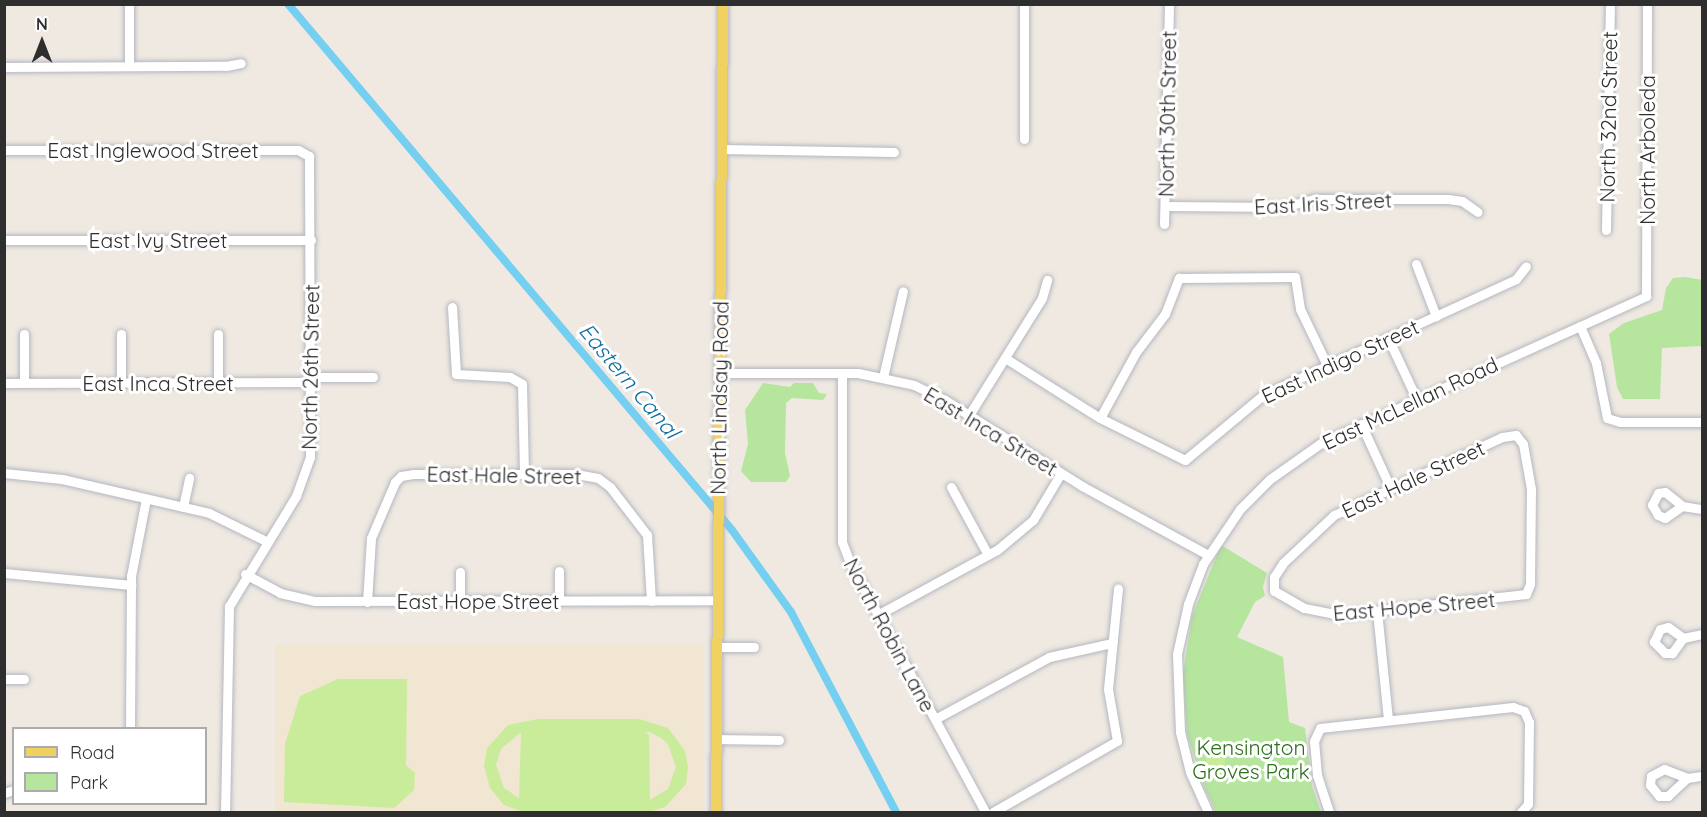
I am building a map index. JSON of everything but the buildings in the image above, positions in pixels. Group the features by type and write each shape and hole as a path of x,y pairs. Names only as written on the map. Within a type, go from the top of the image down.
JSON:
{"main road":[{"name":"North Lindsay Road","path":"716,813 723,4"}],"street":[{"path":"129,4 129,66"},
{"path":"1024,4 1024,139"},
{"name":"North 30th Street","path":"1164,224 1169,4"},
{"name":"North 32nd Street","path":"1606,230 1610,4"},
{"name":"North Arboleda","path":"1646,296 1647,4"},
{"path":"4,66 226,66 241,63"},
{"name":"East Inglewood Street","path":"4,150 305,148"},
{"name":"North 26th Street","path":"225,813 226,619 231,598 306,473 312,439 311,240 305,148"},
{"path":"722,149 894,152"},
{"name":"East Iris Street","path":"1165,206 1284,207 1314,199 1448,199 1462,201 1478,212"},
{"name":"East Ivy Street","path":"4,240 311,240"},
{"path":"1416,264 1436,316"},
{"name":"East Indigo Street","path":"1005,358 1100,418 1174,457 1188,459 1263,395 1516,279 1526,266"},
{"path":"1100,418 1136,352 1165,314 1179,279 1295,277 1300,309 1327,365"},
{"path":"969,415 1042,298 1047,280"},
{"path":"883,377 903,291"},
{"name":"East McLellan Road","path":"1206,812 1182,742 1175,682 1188,604 1208,555 1240,509 1270,479 1321,443 1646,296"},
{"path":"452,307 456,374 510,377 522,384 524,474"},
{"path":"1580,326 1596,363 1607,418 1620,422 1702,422"},
{"path":"24,334 24,383"},
{"path":"121,334 121,383"},
{"path":"218,334 218,383"},
{"path":"1388,338 1417,400"},
{"name":"East Inca Street","path":"719,373 842,373 883,377 928,391 1061,473 1208,555"},
{"name":"North Robin Lane","path":"842,373 842,542 985,813"},
{"name":"East Inca Street","path":"4,384 218,383 373,377"},
{"path":"1361,424 1390,487"},
{"name":"East Hale Street","path":"1273,588 1278,570 1315,530 1341,511 1502,436 1516,435 1523,444 1531,489 1530,584 1526,594"},
{"path":"4,473 51,477 183,507 228,519 266,541"},
{"path":"879,614 988,555 1032,520 1061,473"},
{"name":"East Hale Street","path":"367,602 369,545 400,476 524,474 584,474 610,487 647,535 651,601"},
{"path":"183,507 189,478"},
{"path":"951,487 988,555"},
{"path":"129,727 131,585 146,499"},
{"path":"1682,506 1702,509"},
{"path":"559,571 559,601"},
{"path":"460,572 460,601"},
{"path":"4,573 131,585"},
{"name":"East Hope Street","path":"245,574 297,598 367,602 718,600"},
{"path":"993,813 1117,741 1108,690 1118,588"},
{"name":"East Hope Street","path":"1273,588 1296,605 1322,613 1377,611 1526,594"},
{"path":"1377,611 1388,719"},
{"path":"1683,638 1702,634"},
{"path":"935,719 1049,657 1112,644"},
{"path":"717,647 754,647"},
{"path":"4,679 24,679"},
{"path":"1329,813 1317,775 1314,741 1317,730 1326,725 1506,708 1524,711 1529,722 1523,811"},
{"path":"716,739 780,740"},
{"path":"1687,778 1702,776"}],"shaded area":[{"path":"275,645 704,645 704,812 275,812"}],"green space":[{"path":"1685,277 1702,280 1702,346 1662,348 1660,399 1623,399 1617,387 1609,334 1624,323 1662,310 1666,288 1673,278"},
{"path":"763,383 790,387 794,383 813,383 819,393 827,394 823,400 792,398 786,403 785,453 790,476 786,482 751,482 741,471 748,444 745,410"},
{"name":"Kensington Groves Park","path":"1221,545 1267,573 1263,587 1265,596 1255,602 1237,637 1283,657 1289,722 1305,728 1312,786 1321,812 1216,812 1205,789 1187,734 1183,674 1192,616"},
{"path":"338,679 407,679 406,765 415,773 414,790 394,808 284,802 285,744 300,696"},
{"path":"538,719 639,719 668,728 685,751 688,766 686,784 665,807 649,812 523,812 504,805 490,788 484,766 487,748 508,725","holes":["644,732 650,732 668,744 676,767 668,789 650,800 649,734","521,734 519,798 504,788 496,765 501,749"]},
{"path":"1207,745 1226,746 1224,776 1205,775"}],"waterway":[{"name":"Eastern Canal","path":"288,4 732,530 791,612 896,812"}]}
